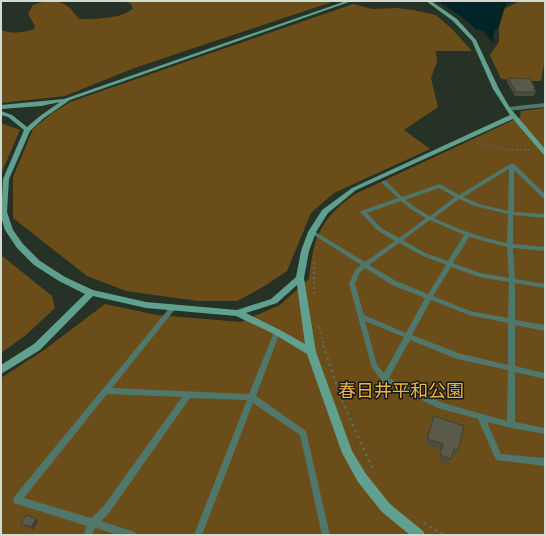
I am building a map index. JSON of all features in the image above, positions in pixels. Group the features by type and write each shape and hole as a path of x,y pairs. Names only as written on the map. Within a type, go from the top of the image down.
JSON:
{"street":[{"path":"1,107 41,104 68,99 350,1"},
{"path":"428,1 455,20 474,40 496,89 508,109 545,153"},
{"path":"68,99 42,117 27,130 6,179 3,212 9,230 20,246 37,263 62,279 91,292 146,305 237,313 277,332 311,352"},
{"path":"508,109 545,105"},
{"path":"1,113 10,116 27,130"},
{"path":"419,535 386,508 362,478 348,453 311,352 300,278 305,251 312,232 325,212 354,189 514,116"},
{"path":"237,313 274,301 300,278"},
{"path":"1,370 37,347 91,292"}],"lane":[{"path":"512,165 545,197"},
{"path":"512,165 459,197 365,265 357,271 352,284 374,366 385,379 441,406 511,425 545,431"},
{"path":"511,425 512,280 510,214 512,165"},
{"path":"384,182 413,208 448,227 488,241 534,249 545,249"},
{"path":"545,216 510,214 494,211 470,203 440,186 363,212 379,229 423,254 450,265 479,275 545,286"},
{"path":"312,232 394,284 469,313 545,328"},
{"path":"385,379 429,297 468,234"},
{"path":"132,535 16,500 173,308"},
{"path":"361,317 457,356 545,376"},
{"path":"198,535 277,332"},
{"path":"106,391 251,397 304,433 326,535"},
{"path":"87,535 93,523 106,510 188,394"},
{"path":"481,417 499,457 545,462"}],"path":[{"path":"471,141 520,151 535,149"},
{"path":"314,294 315,257"},
{"path":"318,321 326,354 350,423 375,475"},
{"path":"420,520 444,535"}],"green space":[{"path":"46,1 58,2 66,5 79,19 92,19 108,18 129,12 133,8 131,4 125,1 335,1 132,69 65,96 1,103 1,30 18,32 34,29 35,26 28,14 33,5"},
{"path":"520,1 545,1 545,58 541,81 501,79 490,55 499,42 499,28 504,9"},
{"path":"353,4 373,9 397,8 436,15 452,29 472,51 436,51 437,62 431,78 438,107 404,130 430,149 334,193 311,213 287,271 263,287 237,301 198,301 126,291 87,276 13,218 13,177 33,129 51,114 70,102"},
{"name":"春日井平和公園","path":"545,108 545,535 1,535 1,378 44,350 105,304 157,315 241,322 280,305 309,279 313,252 320,230 334,212 355,194 520,117 521,111"},
{"path":"1,123 20,130 1,174"},
{"path":"1,255 52,296 55,308 26,335 1,353"}],"water":[{"path":"438,1 515,1 506,4 498,28 494,31 493,43 483,31 477,30 463,18"}],"building":[{"path":"508,78 530,79 536,92 516,92"},
{"path":"434,416 464,426 458,450 454,449 451,459 440,455 443,444 427,439"},
{"path":"26,515 36,519 31,527 21,524"}]}
